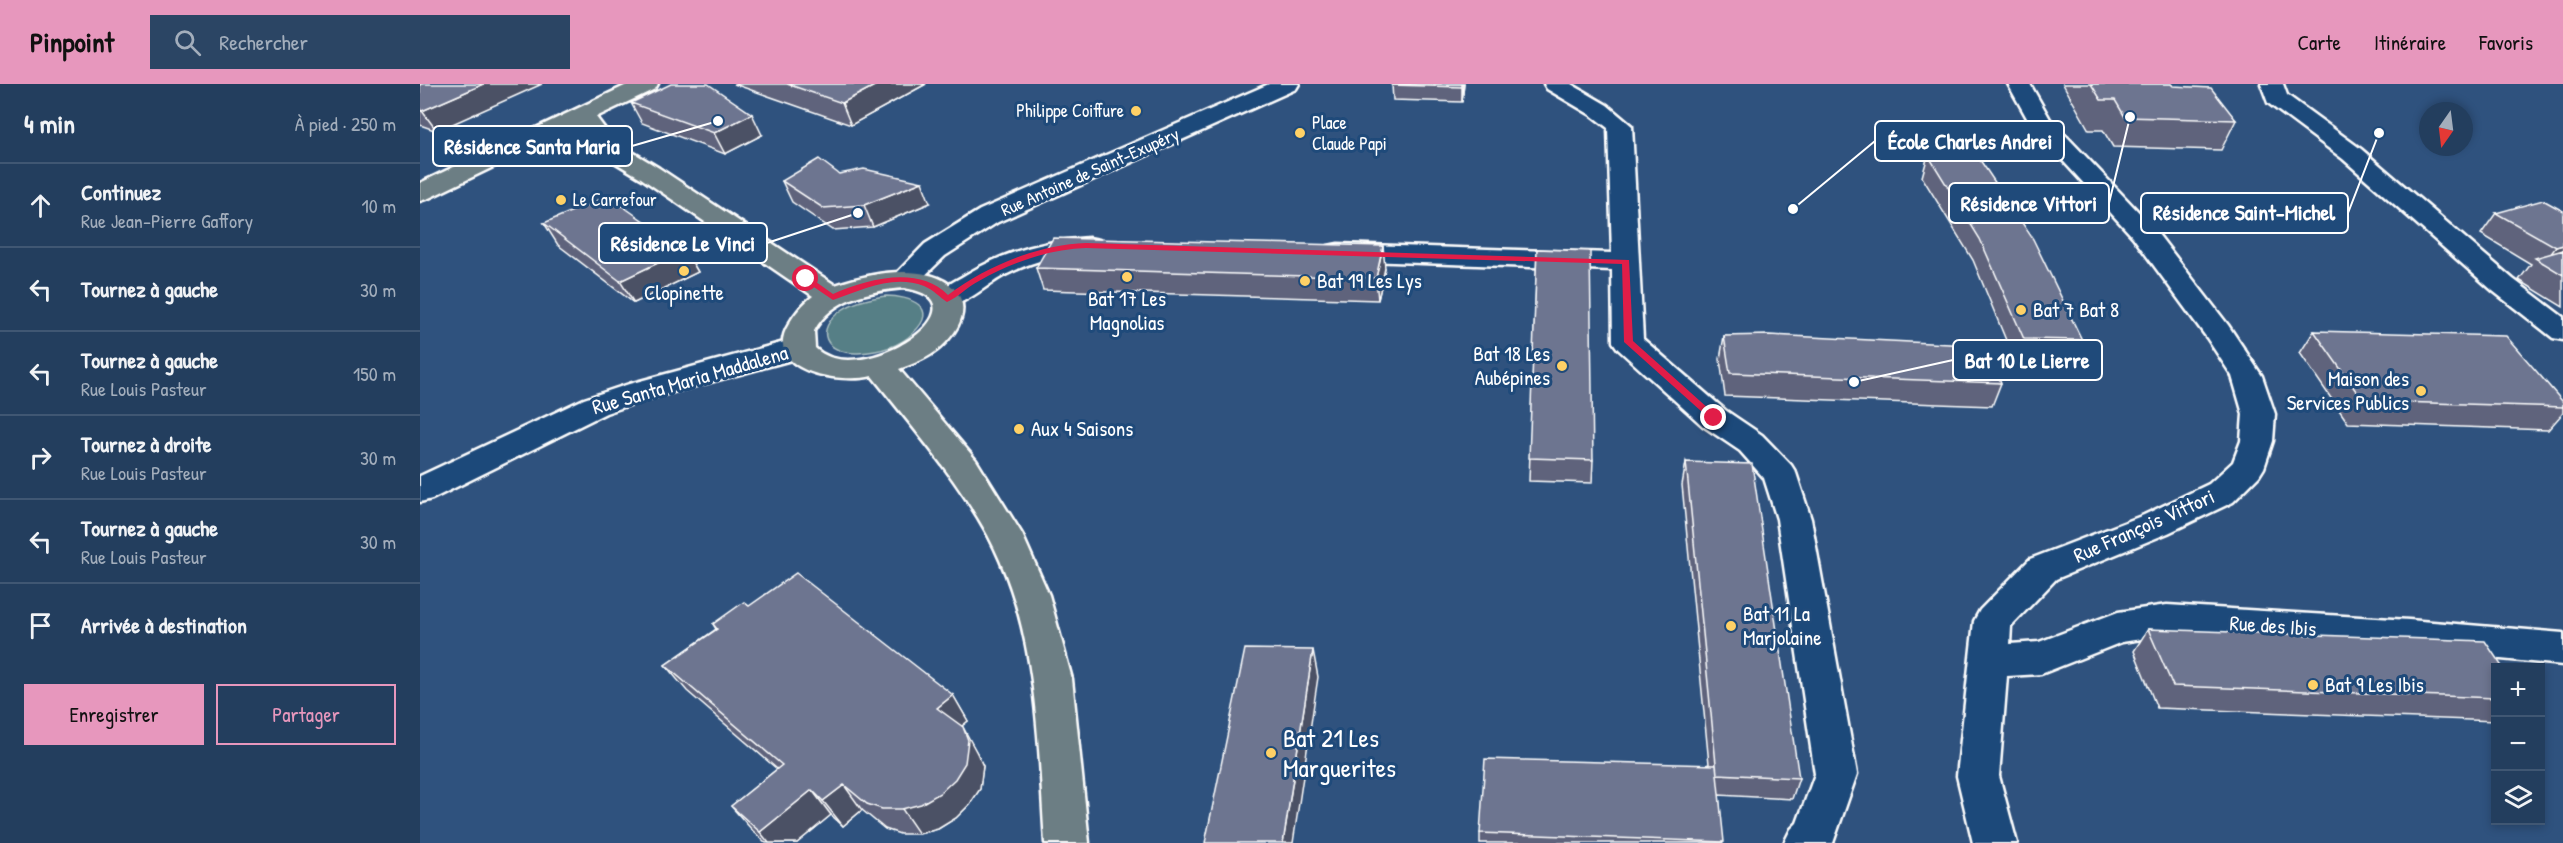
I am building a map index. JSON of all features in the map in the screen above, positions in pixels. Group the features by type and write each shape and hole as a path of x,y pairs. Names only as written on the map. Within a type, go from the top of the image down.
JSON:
{"main road":[{"path":"420,193 647,84"},
{"path":"583,116 605,146 650,173 833,297"},
{"path":"529,141 605,146"},
{"path":"904,280 938,289 947,299 950,310 946,324 936,336 902,358 879,365 852,369 828,368 809,360 799,348 798,336 803,322 815,309 833,297 856,287 904,280"},
{"path":"879,365 964,468 1005,534 1030,595 1053,679 1067,843"}],"street":[{"name":"Rue Antoine de Saint-Exupéry","path":"904,280 935,250 989,216 1288,84"},
{"path":"1555,84 1599,110 1620,126 1628,342 1714,418 1751,443 1779,473 1794,519 1836,774 1814,836 1806,843"},
{"name":"Rue François Vittori","path":"1995,843 1978,776 1993,621 2043,569 2156,524 2221,492 2247,468 2257,441 2259,414 2247,376 2218,332 2142,231 2040,122 2019,84"},
{"path":"2272,84 2276,98 2352,154 2503,285 2563,331"},
{"path":"947,299 974,280 1042,251 1061,246 1109,246"},
{"path":"1308,252 1626,262"},
{"name":"Rue Santa Maria Maddalena","path":"420,490 596,406 640,391 799,348"},
{"name":"Rue des Ibis","path":"1989,661 2041,658 2118,627 2167,620 2409,635 2563,649"}],"green space":[{"path":"886,296 912,301 923,310 924,316 921,324 913,333 894,345 873,351 847,352 831,345 826,333 833,318 852,304"}],"building":[{"path":"420,84 484,84 422,111 420,110"},
{"path":"671,84 708,84 752,114 714,133 631,103"},
{"path":"787,84 878,84 842,103"},
{"path":"1462,84 1462,87 1392,85"},
{"path":"2091,84 2171,84 2211,88 2236,120 2125,117 2115,100 2101,100"},
{"path":"1976,154 2033,239 2082,340 2024,339 1980,239 1928,155"},
{"path":"819,159 839,174 864,169 922,182 864,205 823,208 782,181"},
{"path":"608,196 685,250 620,281 544,223"},
{"path":"2543,200 2563,211 2563,245 2556,247 2496,213"},
{"path":"1053,238 1383,246 1376,278 1036,268"},
{"name":"Bat 18 Les Aubépines","path":"1537,249 1590,251 1593,460 1529,458"},
{"path":"2563,250 2563,275 2535,258"},
{"path":"2314,331 2506,336 2563,402 2563,407 2363,401"},
{"path":"1769,335 1989,346 2001,383 1730,373 1724,336"},
{"name":"Bat 11 La Marjolaine","path":"1686,462 1752,464 1799,778 1717,774"},
{"path":"796,573 953,695 937,708 963,727 968,740 965,763 955,779 940,793 921,804 902,809 882,809 867,804 844,785 823,801 812,790 760,832 731,806 782,765 665,665 717,629 713,624 744,602 749,606"},
{"path":"2148,629 2485,641 2500,663 2491,663 2491,698 2173,686"},
{"name":"Bat 21 Les Marguerites","path":"1245,649 1313,650 1283,843 1205,843"},
{"path":"1485,759 1716,765 1724,842 1480,833"}],"place":[{"name":"Philippe Coiffure","path":"1136,111"},
{"name":"Résidence Vittori","path":"2130,117"},
{"name":"Résidence Santa Maria","path":"718,121"},
{"name":"Place Claude Papi","path":"1300,133"},
{"name":"Résidence Saint-Michel","path":"2379,133"},
{"name":"Le Carrefour","path":"561,200"},
{"name":"École Charles Andrei","path":"1793,209"},
{"name":"Résidence Le Vinci","path":"858,213"},
{"name":"Clopinette","path":"684,271"},
{"name":"Bat 17 Les Magnolias","path":"1127,277"},
{"name":"Bat 19 Les Lys","path":"1305,281"},
{"name":"Bat 7 Bat 8","path":"2021,310"},
{"name":"Bat 18 Les Aubépines","path":"1562,366"},
{"name":"Bat 10 Le Lierre","path":"1854,382"},
{"name":"Maison des Services Publics","path":"2421,391"},
{"name":"Aux 4 Saisons","path":"1019,429"},
{"name":"Bat 11 La Marjolaine","path":"1731,626"},
{"name":"Bat 9 Les Ibis","path":"2313,685"},
{"name":"Bat 21 Les Marguerites","path":"1271,753"}],"route":[{"path":"806,279 833,297 856,287 904,280 923,283 938,289 947,299 974,280 1008,264 1061,246 1626,262 1628,342 1714,418"}]}
